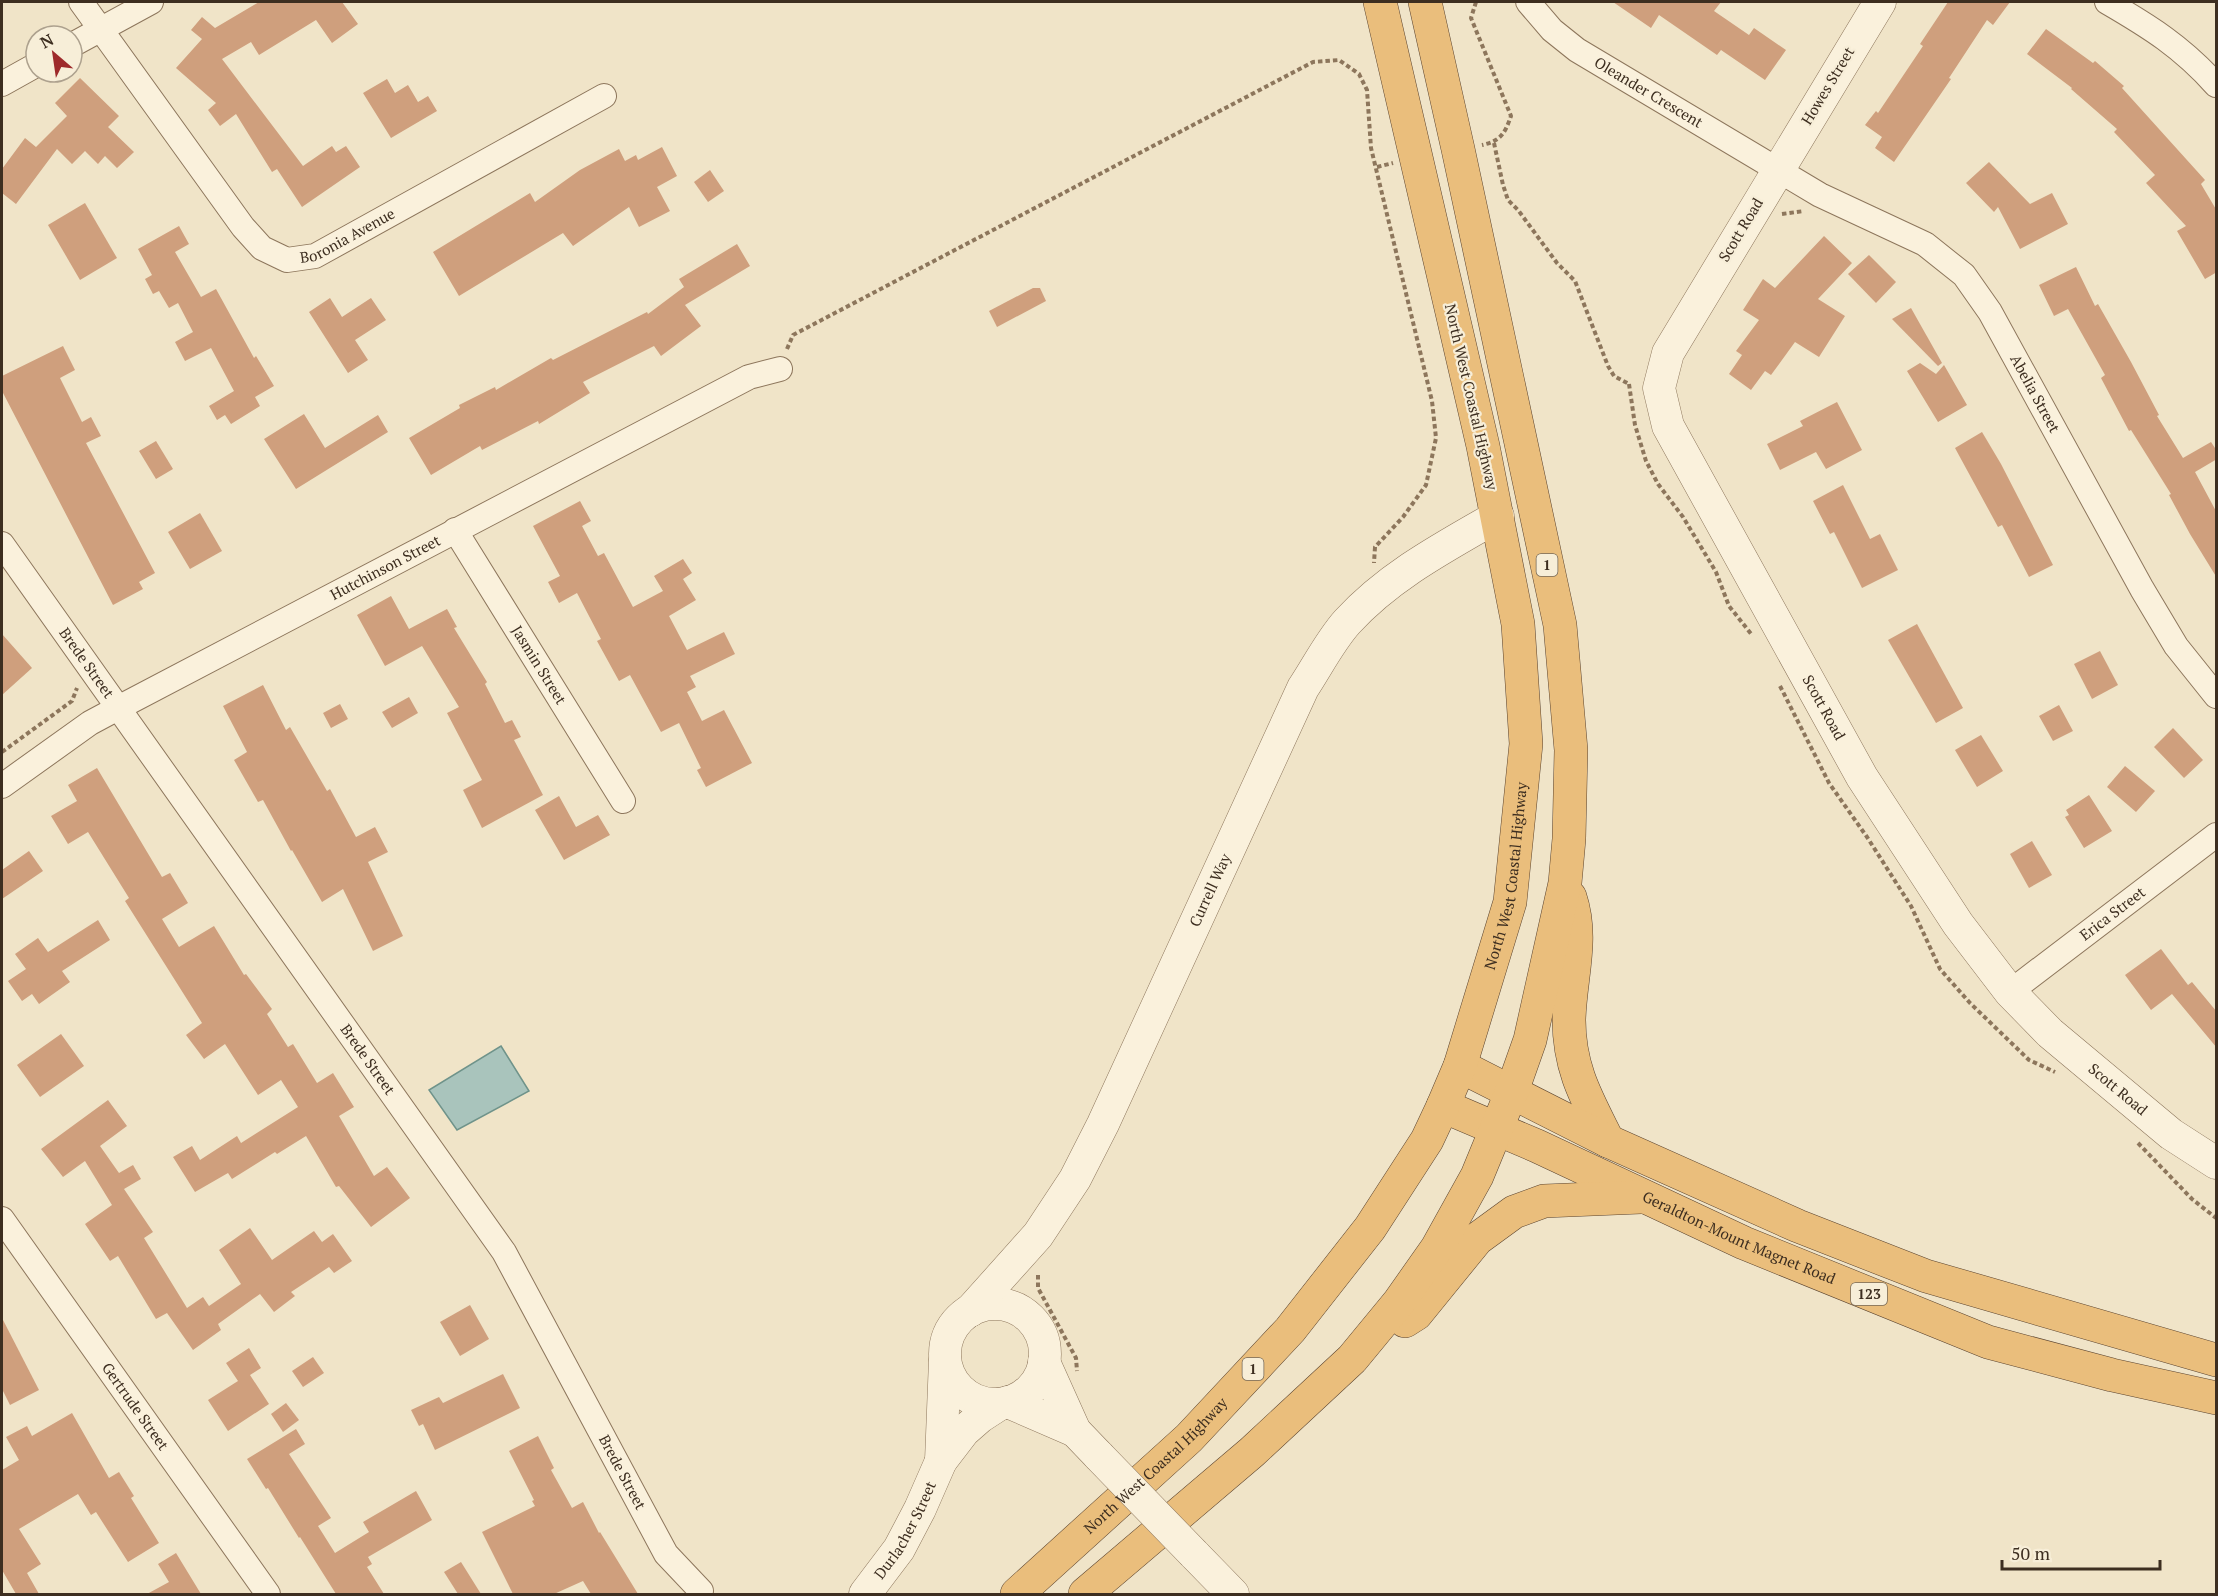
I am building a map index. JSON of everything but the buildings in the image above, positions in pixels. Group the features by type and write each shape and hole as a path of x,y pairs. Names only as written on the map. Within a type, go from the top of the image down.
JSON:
{"highway":[{"name":"North West Coastal Highway","path":"1017,1594 1189,1438 1290,1330 1370,1228 1427,1140 1443,1106 1460,1066 1510,902 1526,744 1518,624 1498,516 1380,2"},
{"name":"1","path":"1085,1594 1252,1452 1352,1359 1399,1302 1437,1248 1477,1176 1512,1091 1530,1040 1566,884 1571,750 1560,626 1425,2"},
{"path":"1566,884 1576,916 1576,958 1569,1020 1573,1064 1580,1085 1608,1141"},
{"name":"123","path":"1460,1066 1608,1141 1798,1226 1926,1276 2217,1360"},
{"name":"Geraldton-Mount Magnet Road","path":"1443,1106 1744,1243 1988,1342 2112,1375 2217,1398"},
{"path":"1352,1359 1416,1314 1477,1239 1514,1212 1544,1201 1646,1197"}],"street":[{"name":"Boronia Avenue","path":"81,2 243,226 262,248 287,260 315,256 603,96"},
{"path":"84,38 151,2"},
{"name":"Oleander Crescent","path":"1528,2 1552,30 1577,50 1777,170"},
{"name":"Howes Street","path":"1777,170 1880,2"},
{"path":"2107,2 2154,29 2193,60 2217,85"},
{"path":"2,84 24,72"},
{"name":"Abelia Street","path":"1777,170 1820,195 1925,244 1964,274 1990,312 2153,608 2176,646 2217,696"},
{"name":"Scott Road","path":"1777,170 1668,353 1659,388 1668,426 1862,777 1958,924 2010,992 2050,1033 2171,1134 2217,1163"},
{"name":"Hutchinson Street","path":"2,786 90,723 748,377 780,369"},
{"name":"Currell Way","path":"970,1311 1038,1235 1075,1179 1103,1124 1303,688 1339,633 1345,624 1386,585 1428,557 1498,516"},
{"name":"Jasmin Street","path":"455,530 624,801"},
{"name":"Brede Street","path":"2,544 504,1252 666,1554 701,1591"},
{"name":"Erica Street","path":"2010,992 2217,835"},
{"name":"Gertrude Street","path":"2,1219 268,1594"},
{"path":"1004,1403 1032,1388 1040,1376 1045,1348 1034,1323 1024,1313 998,1304 983,1305 970,1311 959,1320 946,1344 945,1358 948,1372 955,1384 965,1394 981,1402 1004,1403 1075,1431"},
{"name":"Durlacher Street","path":"941,1461 945,1358"},
{"path":"1044,1362 1075,1431 1233,1594"},
{"name":"Durlacher Street","path":"865,1594 899,1549 941,1461 964,1431 980,1417 1004,1403"}],"path":[{"path":"1476,2 1471,18 1511,116 1505,131 1494,143 1508,200 1557,263 1575,281 1608,366 1614,376 1629,384"},
{"path":"793,335 1313,62 1339,60 1359,74 1367,90 1371,148 1432,401 1436,438 1426,484 1403,517 1375,547 1373,561 1376,567"},
{"path":"1376,167 1399,162"},
{"path":"2,752 72,701 78,681"}],"water":[{"path":"501,1046 529,1091 457,1130 429,1090"}]}
